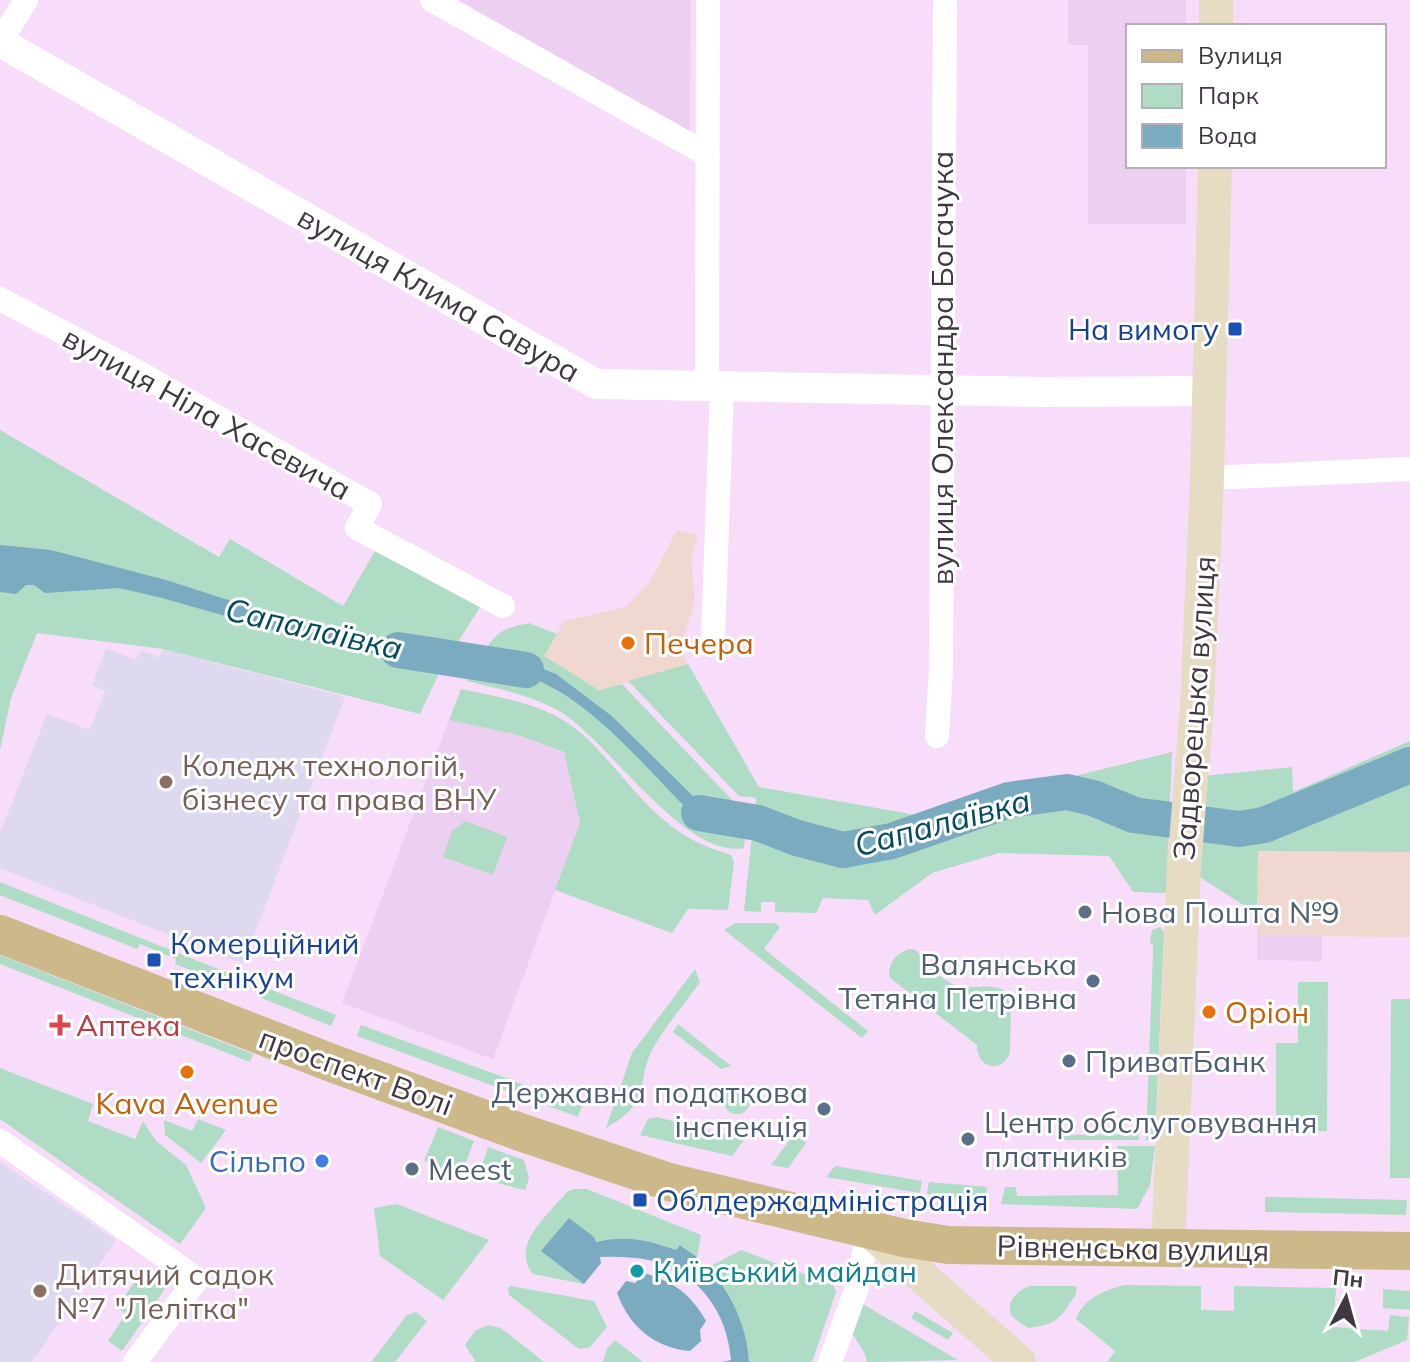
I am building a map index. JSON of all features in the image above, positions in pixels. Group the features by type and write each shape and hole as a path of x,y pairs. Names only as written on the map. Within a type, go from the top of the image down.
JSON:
{"main road":[{"path":"1216,0 1216,24"},
{"name":"Задворецька вулиця","path":"1168,1249 1184,867 1197,706 1207,478 1215,168"},
{"name":"проспект Волі","path":"0,934 169,1002 520,1132 669,1182 886,1234"},
{"path":"886,1234 1019,1362"},
{"name":"Рівненська вулиця","path":"886,1234 948,1245 1410,1251"}],"street":[{"name":"вулиця Клима Савура","path":"26,0 0,42 596,384 1209,391"},
{"path":"432,0 708,155"},
{"path":"708,0 708,155 714,387 713,638"},
{"name":"вулиця Олександра Богачука","path":"937,736 941,669 945,0"},
{"name":"вулиця Ніла Хасевича","path":"0,299 136,371 370,504 357,528 503,606"},
{"path":"1207,478 1410,469"},
{"path":"0,1141 197,1279 135,1362"},
{"path":"830,1362 856,1290 886,1234"}],"shaded area":[{"path":"459,0 691,0 690,132 604,83"},
{"path":"1068,0 1186,0 1186,24 1126,24 1126,168 1186,168 1186,224 1088,224 1088,45 1068,45"},
{"path":"677,530 698,535 691,559 695,601 681,646 688,664 600,690 544,656 564,621 626,607 648,585"},
{"name":"Коледж технологій, бізнесу та права ВНУ","path":"106,648 136,660 141,650 159,658 163,649 345,697 243,964 0,868 0,833 47,714 90,730 105,691 92,685"},
{"path":"449,720 518,735 564,752 580,823 493,1059 342,1003"},
{"path":"1258,851 1410,852 1410,937 1257,936"},
{"path":"1257,936 1322,936 1322,961 1257,960"},
{"name":"Дитячий садок №7 \"Лелітка\"","path":"0,1162 116,1240 32,1362 0,1362"}],"green space":[{"path":"0,430 219,557 230,539 343,606 375,551 482,604 442,667 420,714 163,649 37,633 11,698 0,750"},
{"path":"529,623 557,634 544,656 599,690 622,684 736,804 747,807 747,814 718,811 698,801 613,717 483,654 502,632"},
{"path":"688,664 759,787 916,815 1172,752 1166,893 1133,892 1109,856 999,853 932,873 875,915 868,900 823,898 816,913 775,912 775,902 761,902 761,912 744,911 756,798 739,796 628,681"},
{"path":"474,668 528,676 576,703 623,742 706,825 746,827 744,848 721,847 698,836 673,818 561,712 527,697 467,681"},
{"path":"461,689 524,704 568,723 671,826 697,842 731,855 734,862 728,910 688,909 672,933 555,890 580,823 564,752 518,735 449,720"},
{"path":"1410,741 1410,852 1258,851 1257,914 1200,877 1203,776 1292,767 1293,792"},
{"path":"465,821 507,837 493,875 443,857 452,831"},
{"path":"0,882 246,980 242,991 175,964 176,959 140,944 137,949 0,895"},
{"path":"735,923 775,923 780,927 764,949 868,1031 862,1038 724,930"},
{"path":"1160,927 1164,932 1155,1140 1146,1140 1153,953 1150,942 1152,930"},
{"path":"909,949 916,950 944,979 955,985 993,987 1006,992 1011,998 1010,1052 1002,1064 990,1066 985,1063 977,1045 889,977 894,959"},
{"path":"0,955 253,1054 250,1062 0,964"},
{"path":"695,969 700,982 655,1045 648,1059 638,1099 622,1118 606,1128 632,1053"},
{"path":"1298,982 1328,982 1327,1131 1276,1131 1276,1043 1298,1043"},
{"path":"264,987 336,1015 331,1026 259,997"},
{"path":"1391,999 1410,999 1410,1178 1390,1178"},
{"path":"678,1024 731,1066 721,1069 673,1032"},
{"path":"361,1025 582,1106 578,1117 357,1036"},
{"path":"0,1068 93,1104 88,1121 135,1139 143,1121 156,1141 186,1165 206,1208 180,1244 0,1119"},
{"path":"737,1088 747,1091 750,1101 747,1111 737,1114 727,1111 724,1101 727,1091"},
{"path":"657,1117 744,1140 732,1156 640,1135 648,1119"},
{"path":"198,1119 226,1130 201,1163 165,1135 164,1120 192,1131"},
{"path":"438,1127 474,1141 461,1176 424,1161"},
{"path":"794,1134 806,1143 788,1168 771,1165"},
{"path":"1139,1134 1139,1140 1057,1140 1057,1135"},
{"path":"1117,1146 1155,1146 1150,1185 1137,1209 1001,1204 1005,1187 1016,1187 1017,1196 1118,1195"},
{"path":"488,1147 524,1160 529,1178 525,1190 478,1178"},
{"path":"835,1166 922,1181 920,1193 826,1177"},
{"path":"929,1182 987,1187 985,1202 927,1194"},
{"path":"587,1189 701,1235 697,1257 681,1245 676,1250 641,1241 609,1240 542,1251 584,1284 533,1274 527,1263 529,1241 543,1219 568,1191"},
{"path":"1265,1197 1407,1200 1406,1215 1265,1212"},
{"path":"397,1204 489,1240 443,1300 380,1256 374,1208"},
{"path":"741,1250 833,1285 836,1292 812,1362 749,1362 736,1312 709,1267"},
{"path":"141,1273 165,1289 122,1351 108,1341 126,1314 117,1307"},
{"path":"1124,1285 1201,1286 1201,1310 1234,1311 1234,1286 1336,1288 1333,1327 1388,1331 1390,1315 1409,1317 1407,1340 1355,1362 1107,1362 1115,1351 1076,1319 1089,1300"},
{"path":"511,1286 594,1301 607,1327 590,1347 579,1349 509,1295 508,1288"},
{"path":"1030,1286 1076,1286 1076,1291 1058,1318 1048,1324 1028,1328 1012,1316 1010,1306 1017,1293"},
{"path":"1383,1289 1410,1291 1410,1310 1383,1308"},
{"path":"861,1303 958,1360 867,1362 852,1333"},
{"path":"915,1311 953,1333 948,1340 911,1318"},
{"path":"416,1312 427,1321 395,1362 371,1362 407,1315"},
{"path":"488,1325 501,1328 544,1362 476,1362 465,1345 475,1331"},
{"path":"615,1340 643,1362 603,1362 607,1349"}],"water":[{"path":"0,545 51,550 166,580 315,628 451,653 442,667 309,640 119,588 45,593 34,585 26,585 16,594 0,592"},
{"path":"483,654 531,664 556,674 613,717 698,801 718,811 747,814 746,827 706,825 618,738 576,703 528,676 474,668"},
{"path":"569,1218 594,1237 596,1242 637,1240 676,1250 680,1245 697,1257 684,1273 643,1259 600,1257 601,1263 584,1284 541,1251"},
{"path":"709,1267 726,1280 722,1285 741,1322 749,1362 722,1362 731,1360 724,1328 716,1310 696,1284"},
{"path":"644,1273 681,1290 706,1321 700,1330 701,1341 690,1351 654,1340 628,1316 617,1293 626,1281 635,1283"}],"waterway":[{"name":"Сапалаївка","path":"398,650 526,670"},
{"name":"Сапалаївка","path":"699,813 758,823 797,838 843,850 892,841 1009,800 1067,792 1093,798 1134,815 1239,829 1264,825 1410,765"}],"place":[{"name":"На вимогу","path":"1235,329"},
{"name":"Печера","path":"628,643"},
{"name":"Коледж технологій, бізнесу та права ВНУ","path":"166,782"},
{"name":"Нова Пошта №9","path":"1085,912"},
{"name":"Комерційний технікум","path":"154,960"},
{"name":"Валянська Тетяна Петрівна","path":"1093,981"},
{"name":"Оріон","path":"1209,1012"},
{"name":"Аптека","path":"60,1025"},
{"name":"ПриватБанк","path":"1069,1061"},
{"name":"Kava Avenue","path":"187,1072"},
{"name":"Державна податкова інспекція","path":"824,1109"},
{"name":"Центр обслуговування платників","path":"968,1139"},
{"name":"Сільпо","path":"322,1161"},
{"name":"Meest","path":"412,1169"},
{"name":"Облдержадміністрація","path":"640,1200"},
{"name":"Київський майдан","path":"637,1271"},
{"name":"Дитячий садок №7 \"Лелітка\"","path":"40,1291"}]}
